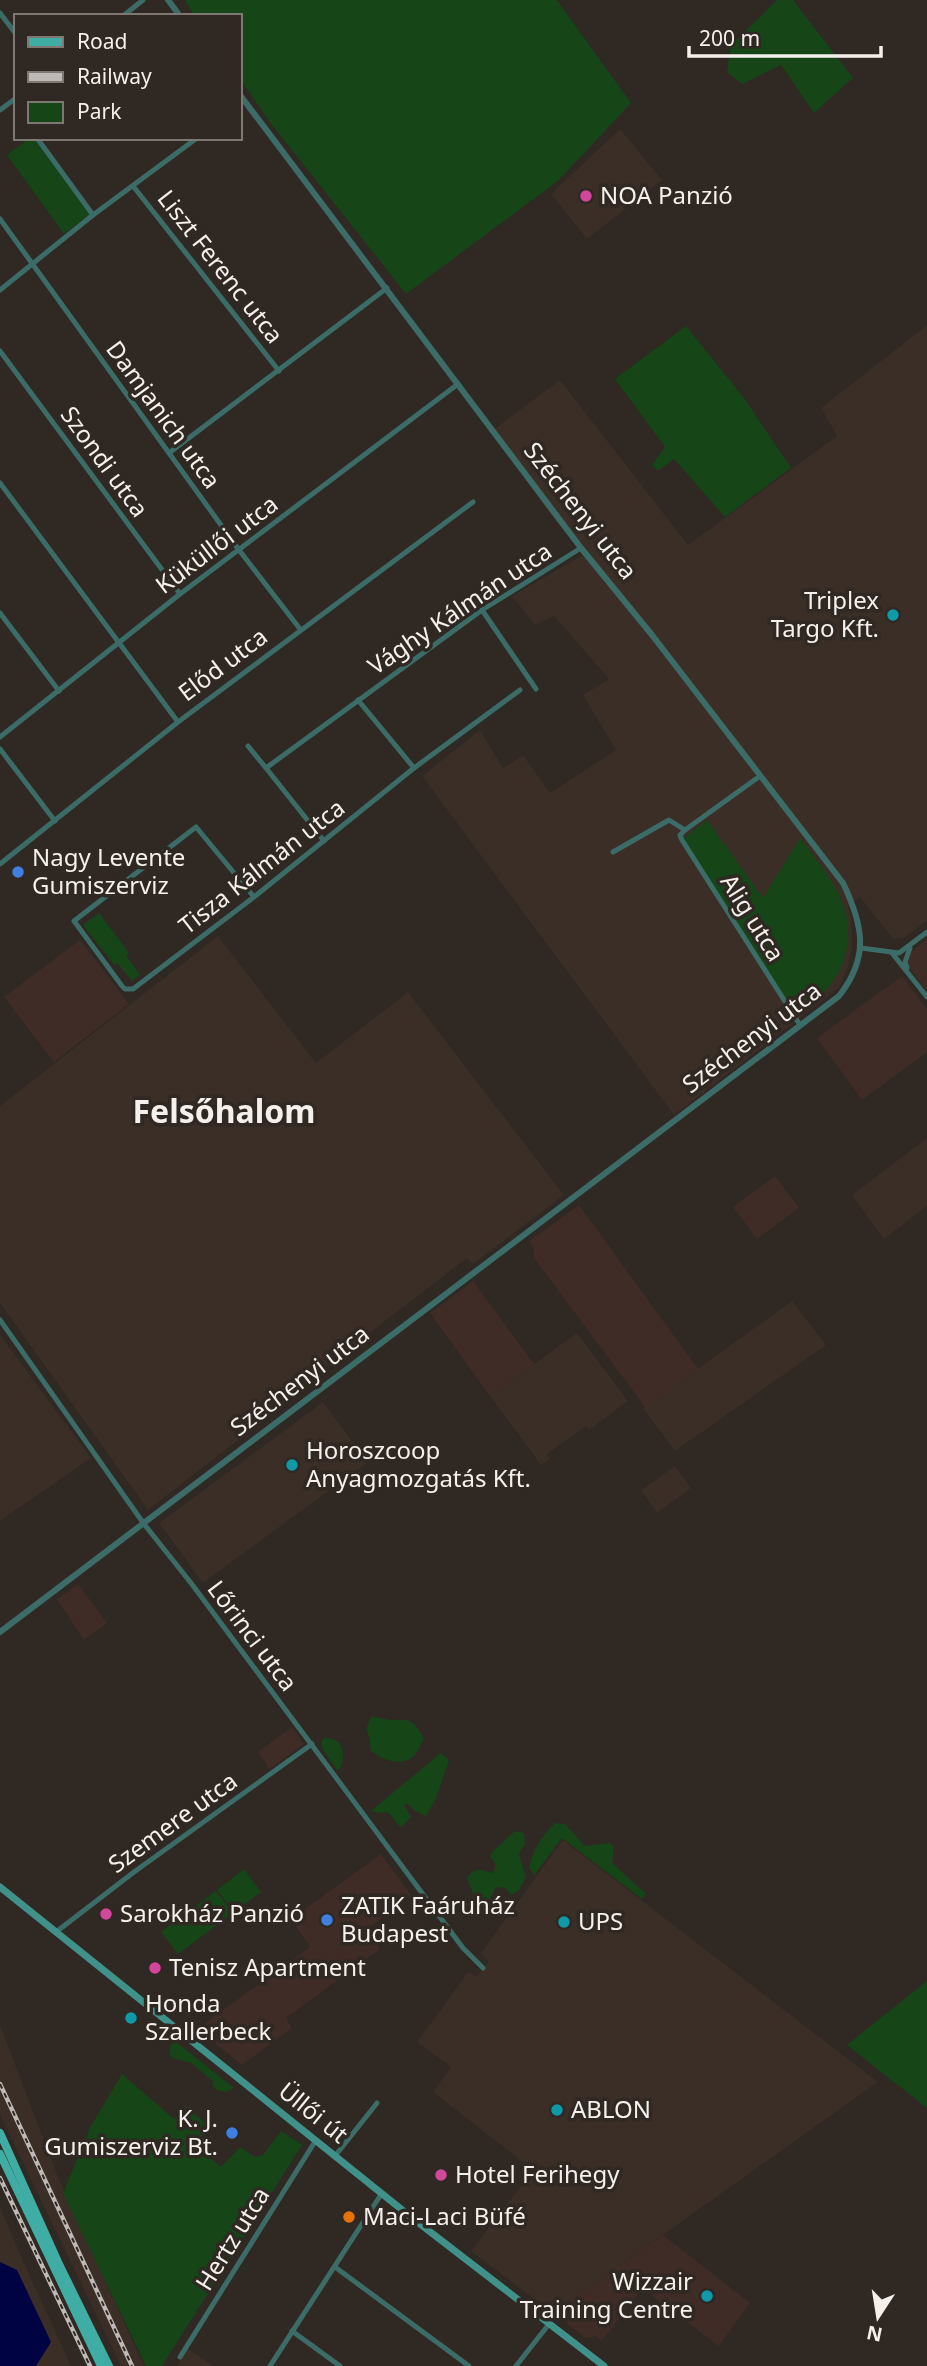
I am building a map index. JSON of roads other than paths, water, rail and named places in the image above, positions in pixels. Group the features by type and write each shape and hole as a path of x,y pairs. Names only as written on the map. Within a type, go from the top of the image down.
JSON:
{"main road":[{"name":"Üllői út","path":"0,1887 335,2156 604,2366"},
{"path":"0,2133 58,2262 109,2366"},
{"path":"0,2154 101,2366"}],"street":[{"path":"125,14 144,0"},
{"path":"0,13 14,31"},
{"path":"0,110 13,100"},
{"name":"Széchenyi utca","path":"0,1632 839,996 851,978 862,948 854,907 843,883 652,635 581,548 387,288 243,104"},
{"path":"38,140 93,215"},
{"path":"0,290 93,215 194,140"},
{"name":"Liszt Ferenc utca","path":"133,186 279,371"},
{"name":"Damjanich utca","path":"0,219 239,550 300,629"},
{"path":"169,453 387,288"},
{"name":"Szondi utca","path":"0,351 180,594"},
{"name":"Küküllői utca","path":"0,737 117,642 458,384"},
{"path":"0,483 178,722"},
{"name":"Előd utca","path":"0,864 178,722 473,502"},
{"name":"Vághy Kálmán utca","path":"266,768 482,610 581,548"},
{"path":"482,610 536,690"},
{"path":"0,613 59,691"},
{"name":"Tisza Kálmán utca","path":"254,897 196,827 74,921 122,986 130,990 254,897 414,768 520,690"},
{"path":"358,701 414,768"},
{"path":"248,746 324,841"},
{"path":"0,749 55,821"},
{"path":"613,852 669,820 685,830 760,776"},
{"name":"Alig utca","path":"685,830 680,835 681,840 800,1026"},
{"path":"862,948 899,953 927,932"},
{"path":"908,971 905,962 911,946"},
{"path":"892,953 927,998"},
{"name":"Lőrinci utca","path":"0,1320 144,1524 463,1948 483,1968"},
{"name":"Szemere utca","path":"56,1932 135,1871 312,1744"},
{"path":"335,2156 377,2103"},
{"name":"Hertz utca","path":"180,2357 316,2140"},
{"path":"270,2366 382,2193"},
{"path":"335,2267 470,2366"},
{"path":"516,2366 549,2324"},
{"path":"292,2331 340,2366"}],"railway":[{"path":"0,2084 132,2366"},
{"path":"0,2178 90,2366"}],"place":[{"name":"NOA Panzió","path":"586,196"},
{"name":"Triplex Targo Kft.","path":"893,615"},
{"name":"Nagy Levente Gumiszerviz","path":"18,872"},
{"name":"Horoszcoop Anyagmozgatás Kft.","path":"292,1465"},
{"name":"Sarokház Panzió","path":"106,1914"},
{"name":"ZATIK Faáruház Budapest","path":"327,1920"},
{"name":"UPS","path":"564,1922"},
{"name":"Tenisz Apartment","path":"155,1968"},
{"name":"Honda Szallerbeck","path":"131,2018"},
{"name":"ABLON","path":"557,2110"},
{"name":"K. J. Gumiszerviz Bt.","path":"232,2133"},
{"name":"Hotel Ferihegy","path":"441,2175"},
{"name":"Maci-Laci Büfé","path":"349,2217"},
{"name":"Wizzair Training Centre","path":"707,2296"}],"district":[{"name":"Felsőhalom","path":"224,1112"}]}
